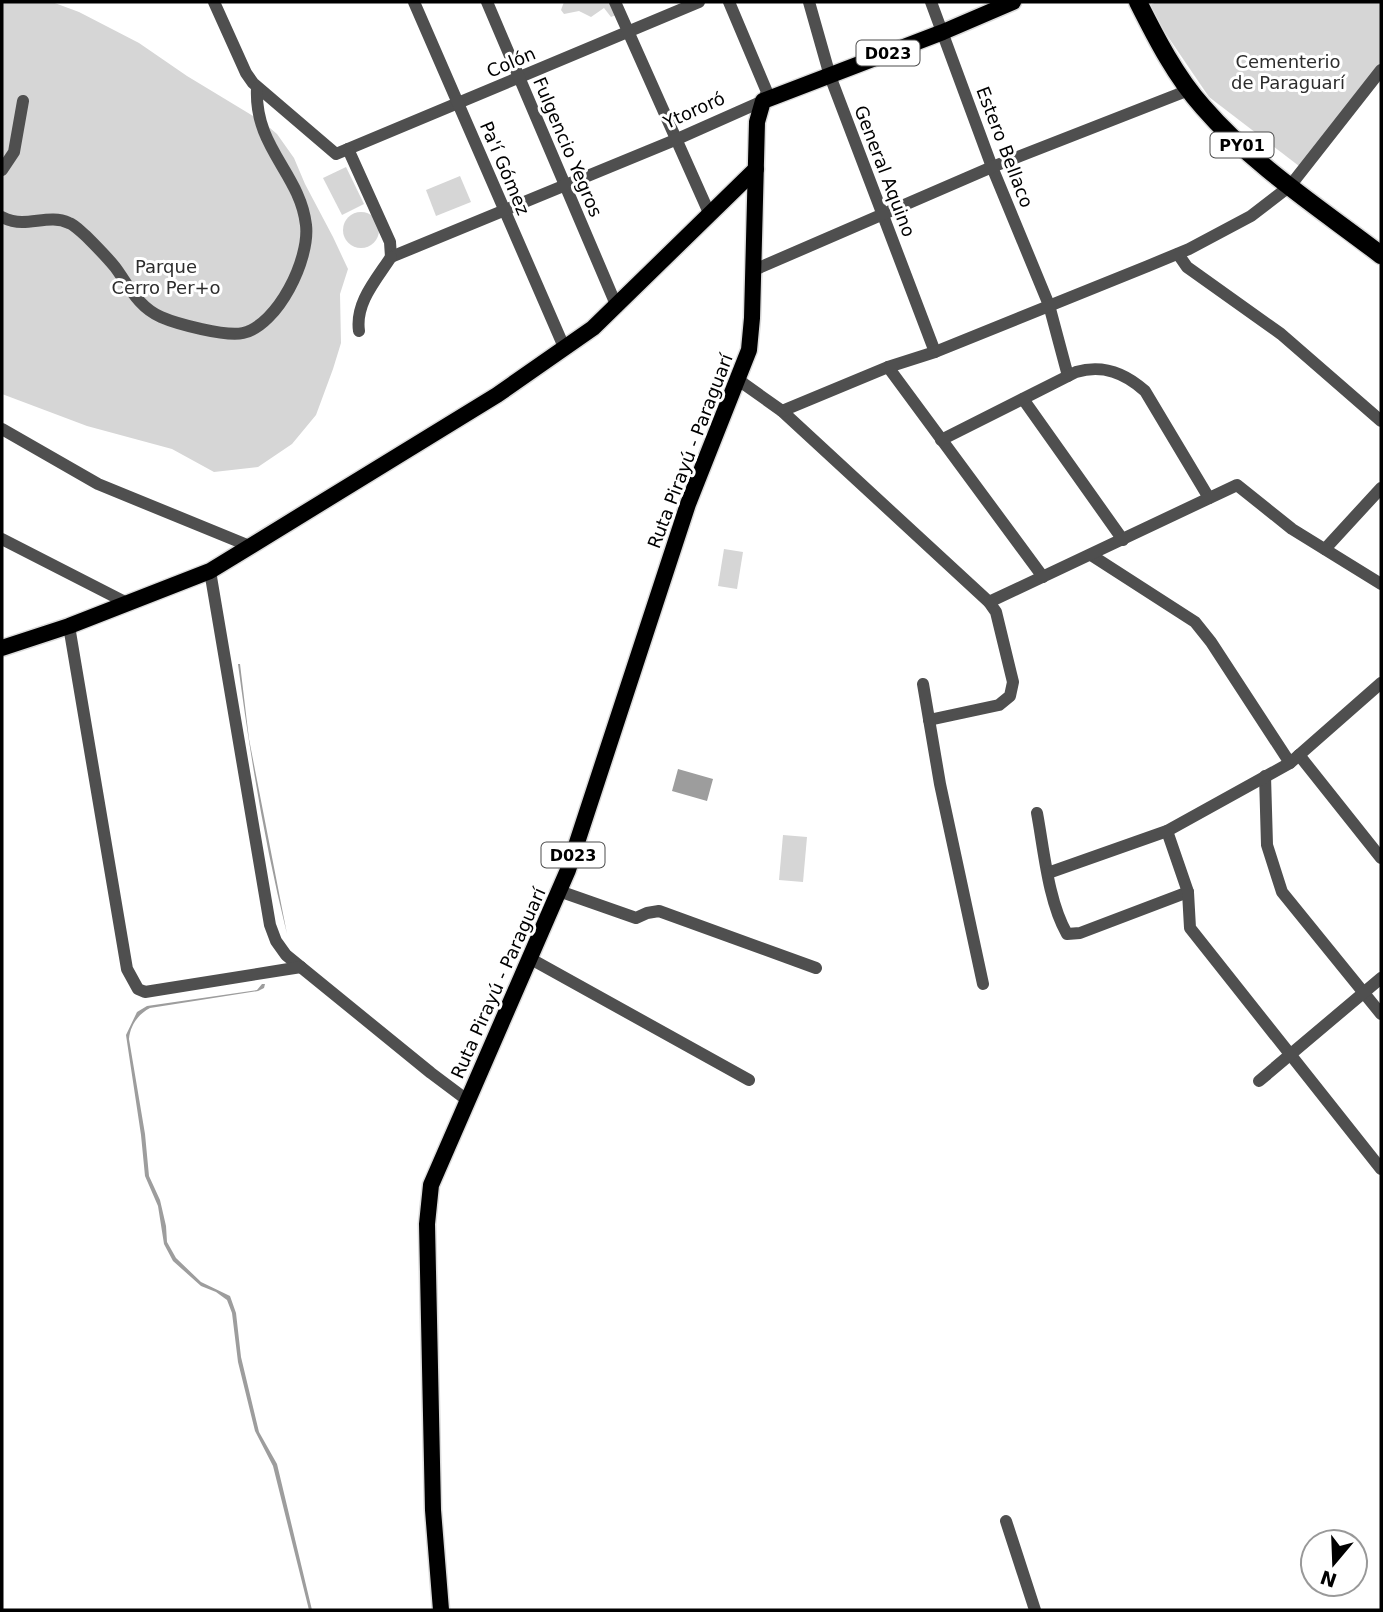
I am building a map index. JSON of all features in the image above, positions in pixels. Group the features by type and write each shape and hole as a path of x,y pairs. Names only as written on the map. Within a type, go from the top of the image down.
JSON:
{"highway":[{"name":"PY01","path":"1138,2 1189,90 1228,133 1290,186 1381,255"}],"main road":[{"name":"Ytororó","path":"763,101 943,32 1013,2"},
{"name":"Ruta Pirayú - Paraguarí","path":"441,1610 433,1510 427,1224 431,1185 559,891 596,791 688,504 749,350 754,270 757,122 763,101"},
{"path":"2,648 68,626 210,571 497,395 593,328 756,169"}],"street":[{"path":"214,2 246,73 257,88 342,151 390,242 391,257 365,296 357,317 359,331"},
{"name":"Pa'í Gómez","path":"414,2 564,347"},
{"name":"Fulgencio Yegros","path":"487,2 617,307"},
{"path":"615,2 710,215"},
{"name":"Colón","path":"342,151 699,2"},
{"path":"729,2 767,92 763,101"},
{"name":"General Aquino","path":"809,2 830,76 935,352"},
{"name":"Estero Bellaco","path":"930,2 992,167 1049,304 1068,376"},
{"path":"782,411 1178,254 1251,216 1290,186 1380,74"},
{"path":"2,217 22,222 56,220 70,223 100,249 138,300 149,311 163,318 229,334 244,333 259,327 268,319 295,277 306,243 306,225 296,194 265,138 256,107 257,88"},
{"path":"754,270 992,167 1189,90"},
{"path":"2,170 14,152 23,101"},
{"name":"Ytororó","path":"391,257 763,101"},
{"path":"1178,254 1187,267 1281,334 1381,421"},
{"path":"888,367 1043,577"},
{"path":"941,440 1068,376 1086,369 1107,369 1131,378 1145,391 1209,498"},
{"path":"737,379 782,411 989,602 996,612 1013,682 1010,696 999,705 929,720"},
{"path":"1023,399 1123,540"},
{"path":"2,429 98,484 252,547"},
{"path":"989,602 1237,485 1292,529 1381,584"},
{"path":"1325,549 1381,488"},
{"path":"2,539 127,603"},
{"path":"1091,555 1195,622 1294,759 1381,858"},
{"path":"210,571 270,925 276,941 301,967 467,1100"},
{"path":"68,626 127,969 138,989 145,992 301,967"},
{"path":"1048,873 1167,831 1265,776 1294,759 1381,683"},
{"path":"923,684 940,784 983,984"},
{"path":"1265,776 1267,845 1282,892 1381,1014"},
{"path":"1037,813 1048,873 1061,924 1067,934 1080,933 1188,892"},
{"path":"1167,831 1188,892 1190,928 1381,1169"},
{"path":"559,891 636,919 659,911 816,968"},
{"path":"531,959 749,1080"},
{"path":"1259,1081 1381,978"},
{"path":"1006,1521 1035,1610"}],"green space":[{"name":"Parque Cerro Per+o","path":"2,2 52,2 79,12 139,43 263,122 277,134 294,158 348,269 340,294 341,343 316,415 292,444 258,467 214,472 172,449 87,426 2,394"},
{"path":"564,2 611,2 616,15 611,17 604,8 591,17 579,11 564,14 561,10"},
{"name":"Cementerio de Paraguarí","path":"1157,2 1381,2 1381,65 1299,166 1209,97 1147,6"},
{"path":"346,167 364,204 342,215 323,178"},
{"path":"460,176 471,202 436,216 426,190"},
{"path":"361,212 373,218 379,230 373,242 361,248 349,242 343,230 349,218"},
{"path":"724,549 743,552 737,589 718,586"},
{"path":"783,835 807,837 803,882 779,880"}],"shaded area":[{"path":"238,664 240,664 249,736 248,732"},
{"path":"250,743 287,934 272,867"},
{"path":"678,769 713,779 707,801 672,791"},
{"path":"265,984 264,988 258,991 150,1008 135,1021 129,1039 145,1134 149,1176 160,1200 167,1242 176,1258 201,1282 230,1296 236,1313 241,1357 259,1432 277,1464 312,1610 309,1610 273,1466 255,1431 238,1362 232,1313 227,1300 201,1286 173,1261 164,1244 158,1206 145,1176 126,1035 137,1012 147,1006 257,990"}]}
